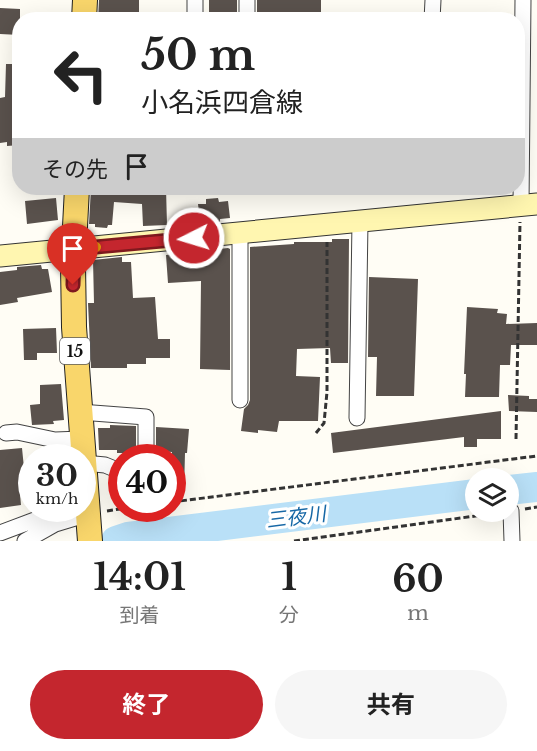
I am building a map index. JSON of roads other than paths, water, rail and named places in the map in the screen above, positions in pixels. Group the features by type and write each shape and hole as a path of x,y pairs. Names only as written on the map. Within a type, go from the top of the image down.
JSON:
{"main road":[{"name":"15","path":"77,195 74,327 82,444"},
{"name":"15","path":"80,522 90,541"}],"street":[{"path":"0,256 529,205 525,165"},
{"path":"357,418 360,222"},
{"path":"240,234 240,400"},
{"path":"80,412 147,417 146,444"},
{"path":"6,433 17,432 55,440 82,439"},
{"path":"0,533 29,522"},
{"path":"25,541 62,522"},
{"path":"507,522 512,541"}],"waterway":[{"name":"三夜川","path":"519,489 537,487"},
{"name":"三夜川","path":"116,541 128,537 465,495"}]}
